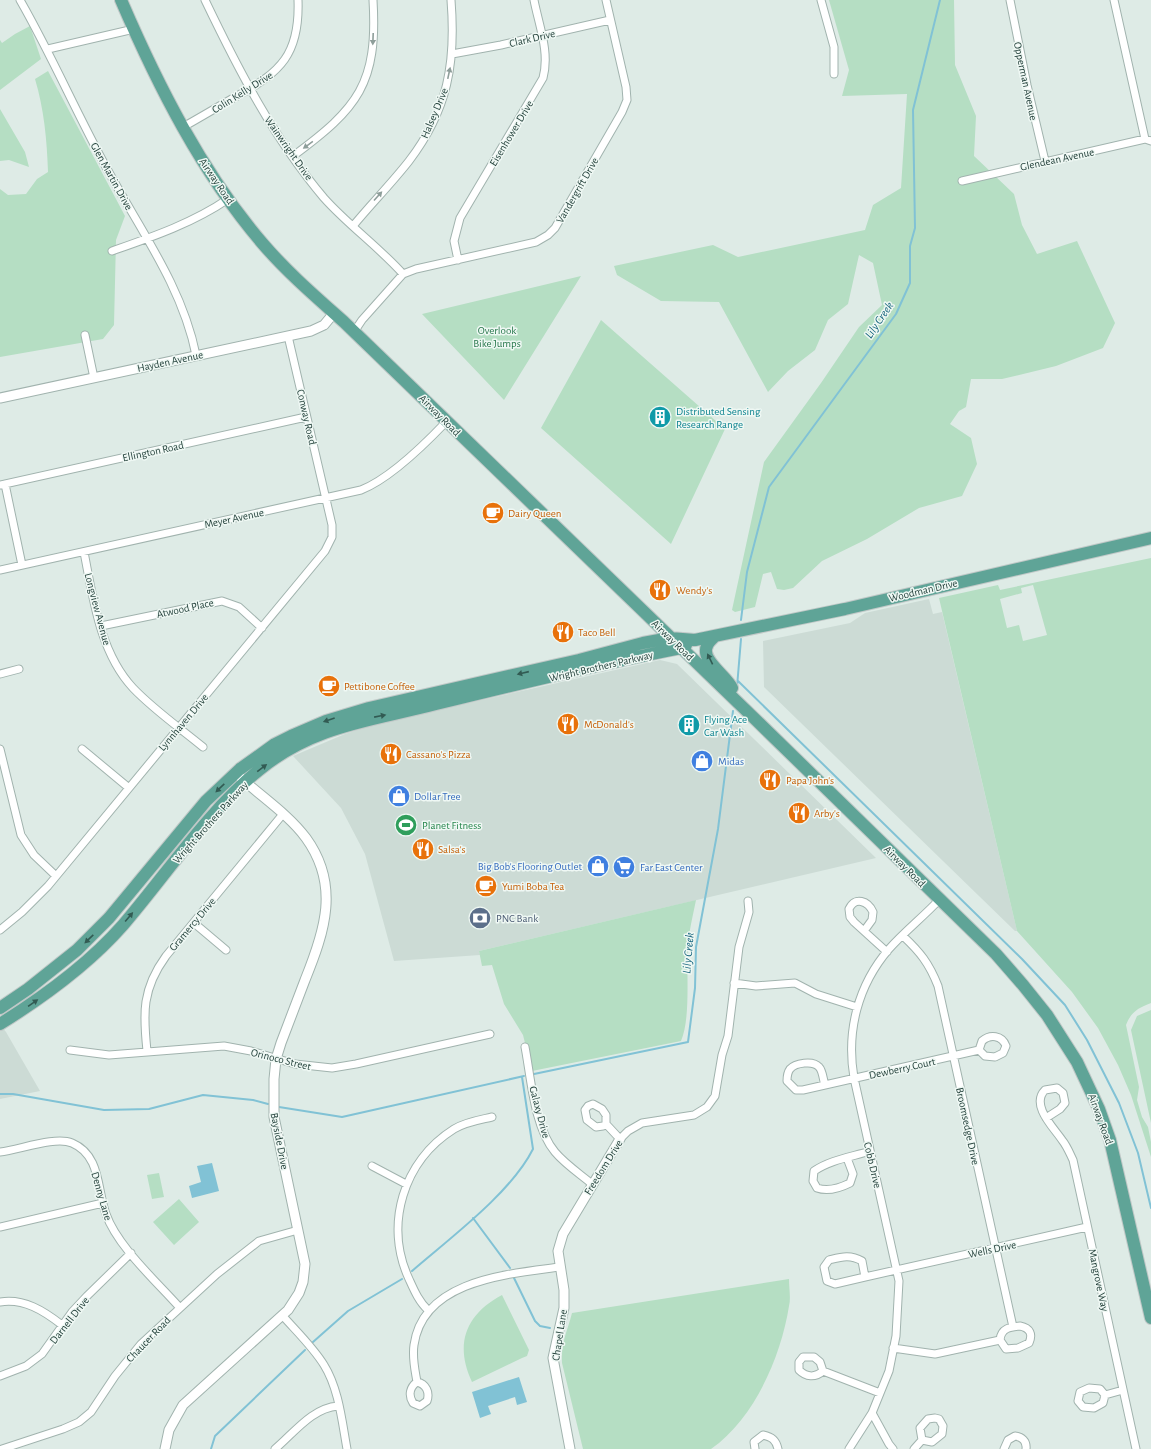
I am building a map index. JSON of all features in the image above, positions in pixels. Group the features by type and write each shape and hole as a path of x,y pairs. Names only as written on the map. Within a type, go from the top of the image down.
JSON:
{"main road":[{"name":"Airway Road","path":"122,0 134,29 183,127 228,199 253,232 277,259 738,702 996,954 1047,1015 1077,1062 1099,1110 1110,1140 1151,1318"},
{"name":"Woodman Drive","path":"695,640 845,608 1151,538"},
{"path":"638,607 649,626 650,631 648,637 643,643"},
{"path":"715,636 706,646 706,650 716,669 731,685 738,702"},
{"name":"Wright Brothers Parkway","path":"0,1008 47,975 93,936 206,801 235,773 280,742 306,729 344,715 579,660 643,643 695,640"},
{"name":"Wright Brothers Parkway","path":"0,1024 48,992 88,960 121,926 224,803 245,782 280,755 307,740 337,728 366,719 421,708 598,666 675,642"}],"street":[{"name":"Glen Martin Drive","path":"20,0 48,49 71,101 177,294 190,326 196,355"},
{"name":"Wainwright Drive","path":"206,0 250,89 271,125 293,156 324,198 403,274"},
{"name":"Colin Kelly Drive","path":"183,127 250,89 271,76 280,67 290,51 296,32 298,0"},
{"path":"293,156 331,128 357,97 365,81 371,59 373,0"},
{"name":"Halsey Drive","path":"353,226 408,162 424,140 440,104 450,73 452,54 451,0"},
{"name":"Eisenhower Drive","path":"458,260 454,241 457,225 542,78 546,62 542,35 534,0"},
{"name":"Vandergrift Drive","path":"403,274 416,268 536,242 548,235 555,228 622,112 627,100 626,87 606,0"},
{"path":"821,0 834,47 834,74"},
{"name":"Opperman Avenue","path":"1010,0 1027,85 1045,161"},
{"path":"1114,0 1148,140"},
{"name":"Clark Drive","path":"452,54 500,45 610,20"},
{"path":"48,49 134,29"},
{"name":"Glendean Avenue","path":"962,181 1045,161 1148,140"},
{"path":"112,251 146,239 194,218 228,199"},
{"path":"354,332 362,320 403,274"},
{"name":"Hayden Avenue","path":"0,398 288,336 318,328 329,320 334,313"},
{"path":"84,335 94,378"},
{"name":"Conway Road","path":"288,336 325,498"},
{"name":"Ellington Road","path":"2,485 306,417"},
{"name":"Meyer Avenue","path":"0,570 361,490 375,483 410,456 446,422"},
{"path":"2,485 22,565"},
{"name":"Lynnhaven Drive","path":"0,930 36,899 56,876 262,628 330,542 333,531 325,498"},
{"name":"Longview Avenue","path":"84,552 101,626 109,651 123,675 133,687 203,747"},
{"name":"Atwood Place","path":"101,626 222,601 239,607 262,628"},
{"path":"0,674 19,669"},
{"path":"0,749 21,835 34,855 56,876"},
{"path":"82,749 129,788"},
{"name":"Bayside Drive","path":"165,1449 169,1430 183,1405 282,1315 294,1302 303,1282 305,1264 274,1117 276,1059 323,932 326,909 324,882 317,858 306,838 283,814 235,773"},
{"name":"Gramercy Drive","path":"147,1051 144,1010 146,994 150,982 166,956 283,814"},
{"name":"Cobb Drive","path":"849,1449 872,1413 889,1371 899,1293 898,1271 854,1078 851,1043 857,1007 866,984 887,952 939,900"},
{"path":"748,901 748,912 739,947 734,983 756,986 795,983 816,994 857,1007"},
{"path":"194,923 226,950"},
{"path":"864,931 887,952"},
{"name":"Broomsedge Drive","path":"903,936 920,952 931,967 938,986 1013,1327"},
{"name":"Freedom Drive","path":"560,1268 558,1252 562,1238 592,1184 620,1139 628,1131 642,1123 687,1117 701,1111 716,1096 722,1055 728,1036 734,983"},
{"name":"Orinoco Street","path":"70,1050 99,1054 224,1046 251,1051 308,1067 345,1067 490,1034"},
{"name":"Galaxy Drive","path":"525,1047 538,1114 548,1143 555,1153 592,1184"},
{"name":"Dewberry Court","path":"824,1085 821,1071 814,1064 810,1063 795,1066 790,1068 787,1074 787,1081 796,1090 803,1090 911,1067 979,1050"},
{"path":"428,1310 423,1305 412,1287 405,1272 399,1250 398,1223 406,1184 422,1158 443,1137 464,1124 492,1117"},
{"name":"Mangrove Way","path":"1046,1118 1064,1142 1073,1160 1136,1449"},
{"path":"606,1124 620,1139"},
{"name":"Denny Lane","path":"0,1152 56,1141 72,1143 89,1156 93,1164 103,1203 111,1226 131,1253 180,1308"},
{"path":"847,1158 853,1174 850,1183 842,1187 824,1190 817,1188 813,1181 814,1171 822,1166 847,1158 870,1151"},
{"path":"372,1166 406,1184"},
{"path":"0,1227 103,1203"},
{"name":"Wells Drive","path":"865,1277 862,1261 854,1256 845,1256 828,1260 824,1267 828,1282 835,1284 898,1271 1087,1227"},
{"name":"Chaucer Road","path":"2,1449 67,1428 85,1417 131,1355 156,1328 251,1246 267,1238 298,1230"},
{"name":"Darnell Drive","path":"0,1376 18,1370 34,1362 46,1349 62,1325 87,1296 131,1253"},
{"path":"417,1382 414,1362 414,1346 417,1333 428,1310 445,1297 481,1281 513,1273 560,1268"},
{"name":"Chapel Lane","path":"560,1268 564,1290 564,1308 554,1358 570,1449"},
{"path":"0,1302 13,1301 32,1305 62,1325"},
{"path":"282,1315 324,1365 332,1383 348,1449"},
{"path":"1013,1327 1026,1327 1031,1332 1032,1338 1030,1343 1011,1350 1002,1346 1000,1340 1003,1330 1013,1327"},
{"path":"893,1348 934,1354 1000,1340"},
{"path":"823,1371 880,1393"},
{"path":"1105,1395 1123,1390"},
{"path":"275,1449 313,1415 325,1409 338,1406"},
{"path":"872,1413 888,1444 893,1449"},
{"path":"755,1449 754,1442 763,1435 770,1436 776,1441 778,1449"},
{"path":"1004,1449 1008,1440 1015,1436 1025,1442 1026,1449"},
{"path":"914,1449 922,1440"}],"shaded area":[{"path":"929,599 933,614 942,612 1017,931 1015,931 764,687 763,641 850,623 865,613"},
{"path":"660,660 677,664 876,858 479,951 480,955 394,961 365,854 341,808 293,756 345,734 379,723"},
{"path":"0,1025 6,1032 40,1091 0,1099"}],"green space":[{"path":"829,0 954,0 955,65 976,116 974,156 1014,194 1022,225 1037,254 1077,241 1115,323 1103,348 1056,366 1002,379 971,379 966,407 959,411 950,424 971,438 977,464 962,496 919,508 867,539 822,561 793,588 784,590 777,589 771,572 763,574 755,607 735,612 732,610 764,462 859,327 882,305 873,263 859,255 848,304 828,320 815,350 788,371 768,392 719,302 661,301 617,275 614,266 713,245 738,257 865,230 873,205 901,188 907,94 842,96 849,70"},
{"path":"30,26 41,59 0,90 0,40 2,43"},
{"path":"48,71 125,216 116,240 114,325 103,339 0,357 0,189 8,195 26,194 37,179 48,172 47,148 41,102 35,79"},
{"path":"0,109 25,152 29,167 9,160 0,161"},
{"name":"Overlook Bike Jumps","path":"581,276 504,400 422,314"},
{"path":"601,320 725,429 671,544 541,428"},
{"path":"1151,558 1151,1003 1136,1011 1130,1017 1126,1025 1139,1087 1137,1100 1142,1117 1148,1127 1151,1142 1151,1157 1131,1095 1118,1065 1098,1028 1072,992 1017,931 939,598 998,585 1000,590","holes":["1033,585 1047,635 1023,641 1019,625 1007,628 1000,599 1022,593 1021,588"]},
{"path":"696,900 689,940 686,1020 681,1041 532,1071 523,1035 504,1004 492,965 482,966 479,951"},
{"path":"1151,1010 1151,1123 1131,1030 1137,1016"},
{"path":"159,1173 164,1197 152,1199 147,1175"},
{"path":"179,1199 199,1222 174,1245 153,1222"},
{"path":"789,1279 789,1306 785,1326 772,1366 752,1404 740,1421 711,1449 583,1449 562,1363 563,1343 572,1313"},
{"path":"502,1295 529,1350 527,1356 472,1382 464,1355 464,1343 467,1331 472,1321 480,1311"}],"water":[{"path":"212,1163 219,1191 192,1198 189,1186 201,1182 197,1166"},
{"path":"519,1377 527,1402 517,1405 515,1397 488,1406 491,1414 480,1418 472,1392"}],"waterway":[{"name":"Lily Creek","path":"741,620 747,572 769,487 896,314 910,283 910,246 915,228 913,110 940,0"},
{"name":"Lily Creek","path":"737,687 741,639"},
{"path":"738,681 1022,959 1065,1005 1087,1040 1119,1103 1138,1153 1151,1208"},
{"name":"Lily Creek","path":"534,1074 688,1042 695,988 696,947 718,829 733,711"},
{"path":"279,1107 342,1117 524,1076"},
{"path":"412,1271 495,1198 523,1166 533,1149 522,1077"},
{"path":"0,1094 13,1094 104,1110 149,1109 203,1095 253,1100 268,1104"},
{"path":"473,1218 510,1268"},
{"path":"514,1278 535,1321 540,1326 550,1328"},
{"path":"313,1342 348,1311 402,1279"},
{"path":"211,1449 215,1436 305,1350"}],"place":[{"name":"Distributed Sensing Research Range","path":"660,417"},
{"name":"Dairy Queen","path":"493,513"},
{"name":"Wendy's","path":"660,590"},
{"name":"Taco Bell","path":"563,632"},
{"name":"Pettibone Coffee","path":"329,686"},
{"name":"McDonald's","path":"568,724"},
{"name":"Flying Ace Car Wash","path":"689,725"},
{"name":"Cassano's Pizza","path":"391,754"},
{"name":"Midas","path":"702,761"},
{"name":"Papa John's","path":"770,780"},
{"name":"Dollar Tree","path":"399,796"},
{"name":"Arby's","path":"799,813"},
{"name":"Planet Fitness","path":"406,825"},
{"name":"Salsa's","path":"423,849"},
{"name":"Big Bob's Flooring Outlet","path":"598,866"},
{"name":"Far East Center","path":"624,867"},
{"name":"Yumi Boba Tea","path":"486,886"},
{"name":"PNC Bank","path":"480,918"}]}
